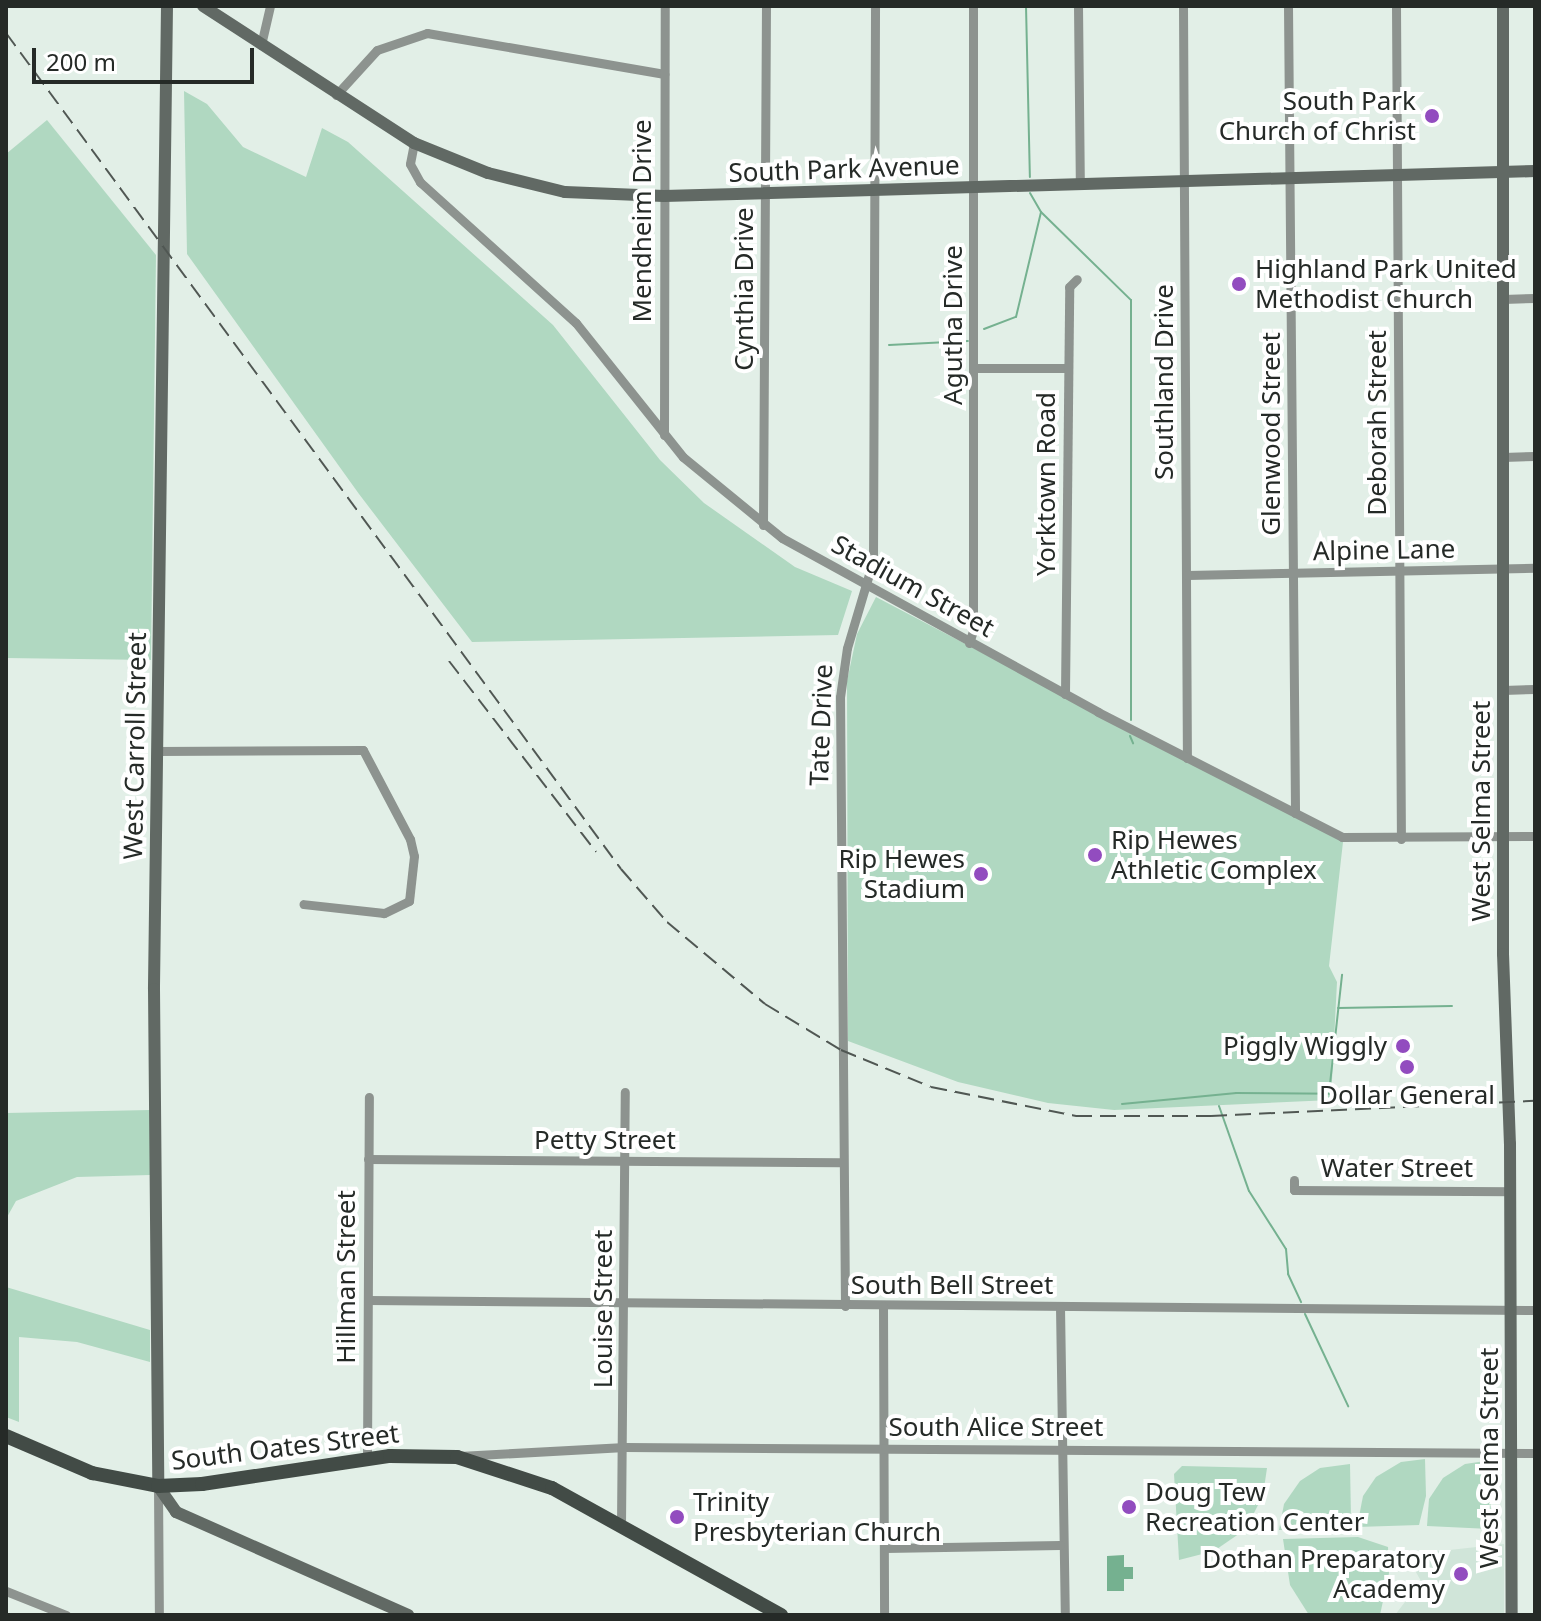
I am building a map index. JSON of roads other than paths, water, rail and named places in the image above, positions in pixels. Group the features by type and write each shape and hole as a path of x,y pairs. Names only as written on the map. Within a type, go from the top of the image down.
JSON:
{"main road":[{"name":"South Oates Street","path":"6,1436 92,1473 158,1486 202,1484 367,1458 457,1457 530,1478 781,1615"}],"street":[{"name":"West Carroll Street","path":"158,1486 157,751 167,6"},
{"name":"South Park Avenue","path":"203,6 414,143 529,184 601,195 664,196 1185,182 1503,169 1535,171"},
{"path":"261,45 270,6"},
{"name":"Mendheim Drive","path":"664,435 665,6"},
{"name":"Cynthia Drive","path":"763,525 766,6"},
{"name":"Tate Drive","path":"845,1306 841,1162 841,679 849,638 869,587 875,6"},
{"name":"Agutha Drive","path":"969,643 974,368 973,6"},
{"path":"1078,6 1080,184"},
{"name":"Southland Drive","path":"1183,6 1187,758"},
{"name":"Glenwood Street","path":"1288,6 1292,176 1295,813"},
{"name":"Deborah Street","path":"1396,6 1401,839"},
{"name":"West Selma Street","path":"1503,6 1503,837 1511,1191 1512,1615"},
{"path":"336,95 377,50 427,33 664,74"},
{"name":"Stadium Street","path":"414,143 410,164 420,182 576,323 664,435 763,525 969,643 1348,839 1535,836"},
{"name":"Yorktown Road","path":"1065,694 1069,287 1077,279"},
{"path":"1503,299 1535,298"},
{"path":"974,368 1068,368"},
{"path":"1503,457 1535,456"},
{"name":"Alpine Lane","path":"1187,575 1535,568"},
{"path":"1503,690 1535,689"},
{"path":"157,751 354,746 363,750 410,839 414,856 409,901 384,913 303,904"},
{"name":"Louise Street","path":"621,1525 625,1447 625,1092"},
{"name":"Hillman Street","path":"367,1458 369,1097"},
{"name":"Petty Street","path":"368,1159 841,1162"},
{"name":"Water Street","path":"1294,1180 1294,1190 1511,1191"},
{"name":"South Bell Street","path":"368,1300 1535,1310"},
{"path":"883,1306 884,1615"},
{"path":"1060,1307 1060,1545 1065,1615"},
{"name":"South Alice Street","path":"457,1457 625,1447 1535,1453"},
{"path":"158,1486 176,1512 392,1612 408,1615"},
{"path":"158,1486 159,1615"},
{"path":"885,1548 1060,1545"},
{"path":"6,1591 66,1615"}],"waterway":[{"path":"1026,6 1030,177"},
{"path":"1030,193 1041,212 1131,300 1131,720"},
{"path":"984,329 1016,317 1041,212"},
{"path":"889,345 968,341"},
{"path":"1130,736 1133,743"},
{"path":"1322,1093 1330,1084 1342,975"},
{"path":"1338,1008 1452,1006"},
{"path":"1122,1104 1236,1093 1369,1094"},
{"path":"1219,1106 1249,1191 1286,1249 1288,1274 1301,1302"},
{"path":"1305,1314 1348,1406"}],"railway":[{"path":"6,33 621,869 667,922 765,1004 841,1050 931,1087 1076,1116 1211,1116 1535,1101"},
{"path":"449,661 596,852"}],"place":[{"name":"South Park Church of Christ","path":"1432,116"},
{"name":"Highland Park United Methodist Church","path":"1239,284"},
{"name":"Rip Hewes Athletic Complex","path":"1095,855"},
{"name":"Rip Hewes Stadium","path":"981,874"},
{"name":"Piggly Wiggly","path":"1403,1046"},
{"name":"Dollar General","path":"1407,1067"},
{"name":"Doug Tew Recreation Center","path":"1129,1507"},
{"name":"Trinity Presbyterian Church","path":"677,1517"},
{"name":"Dothan Preparatory Academy","path":"1461,1574"}]}
